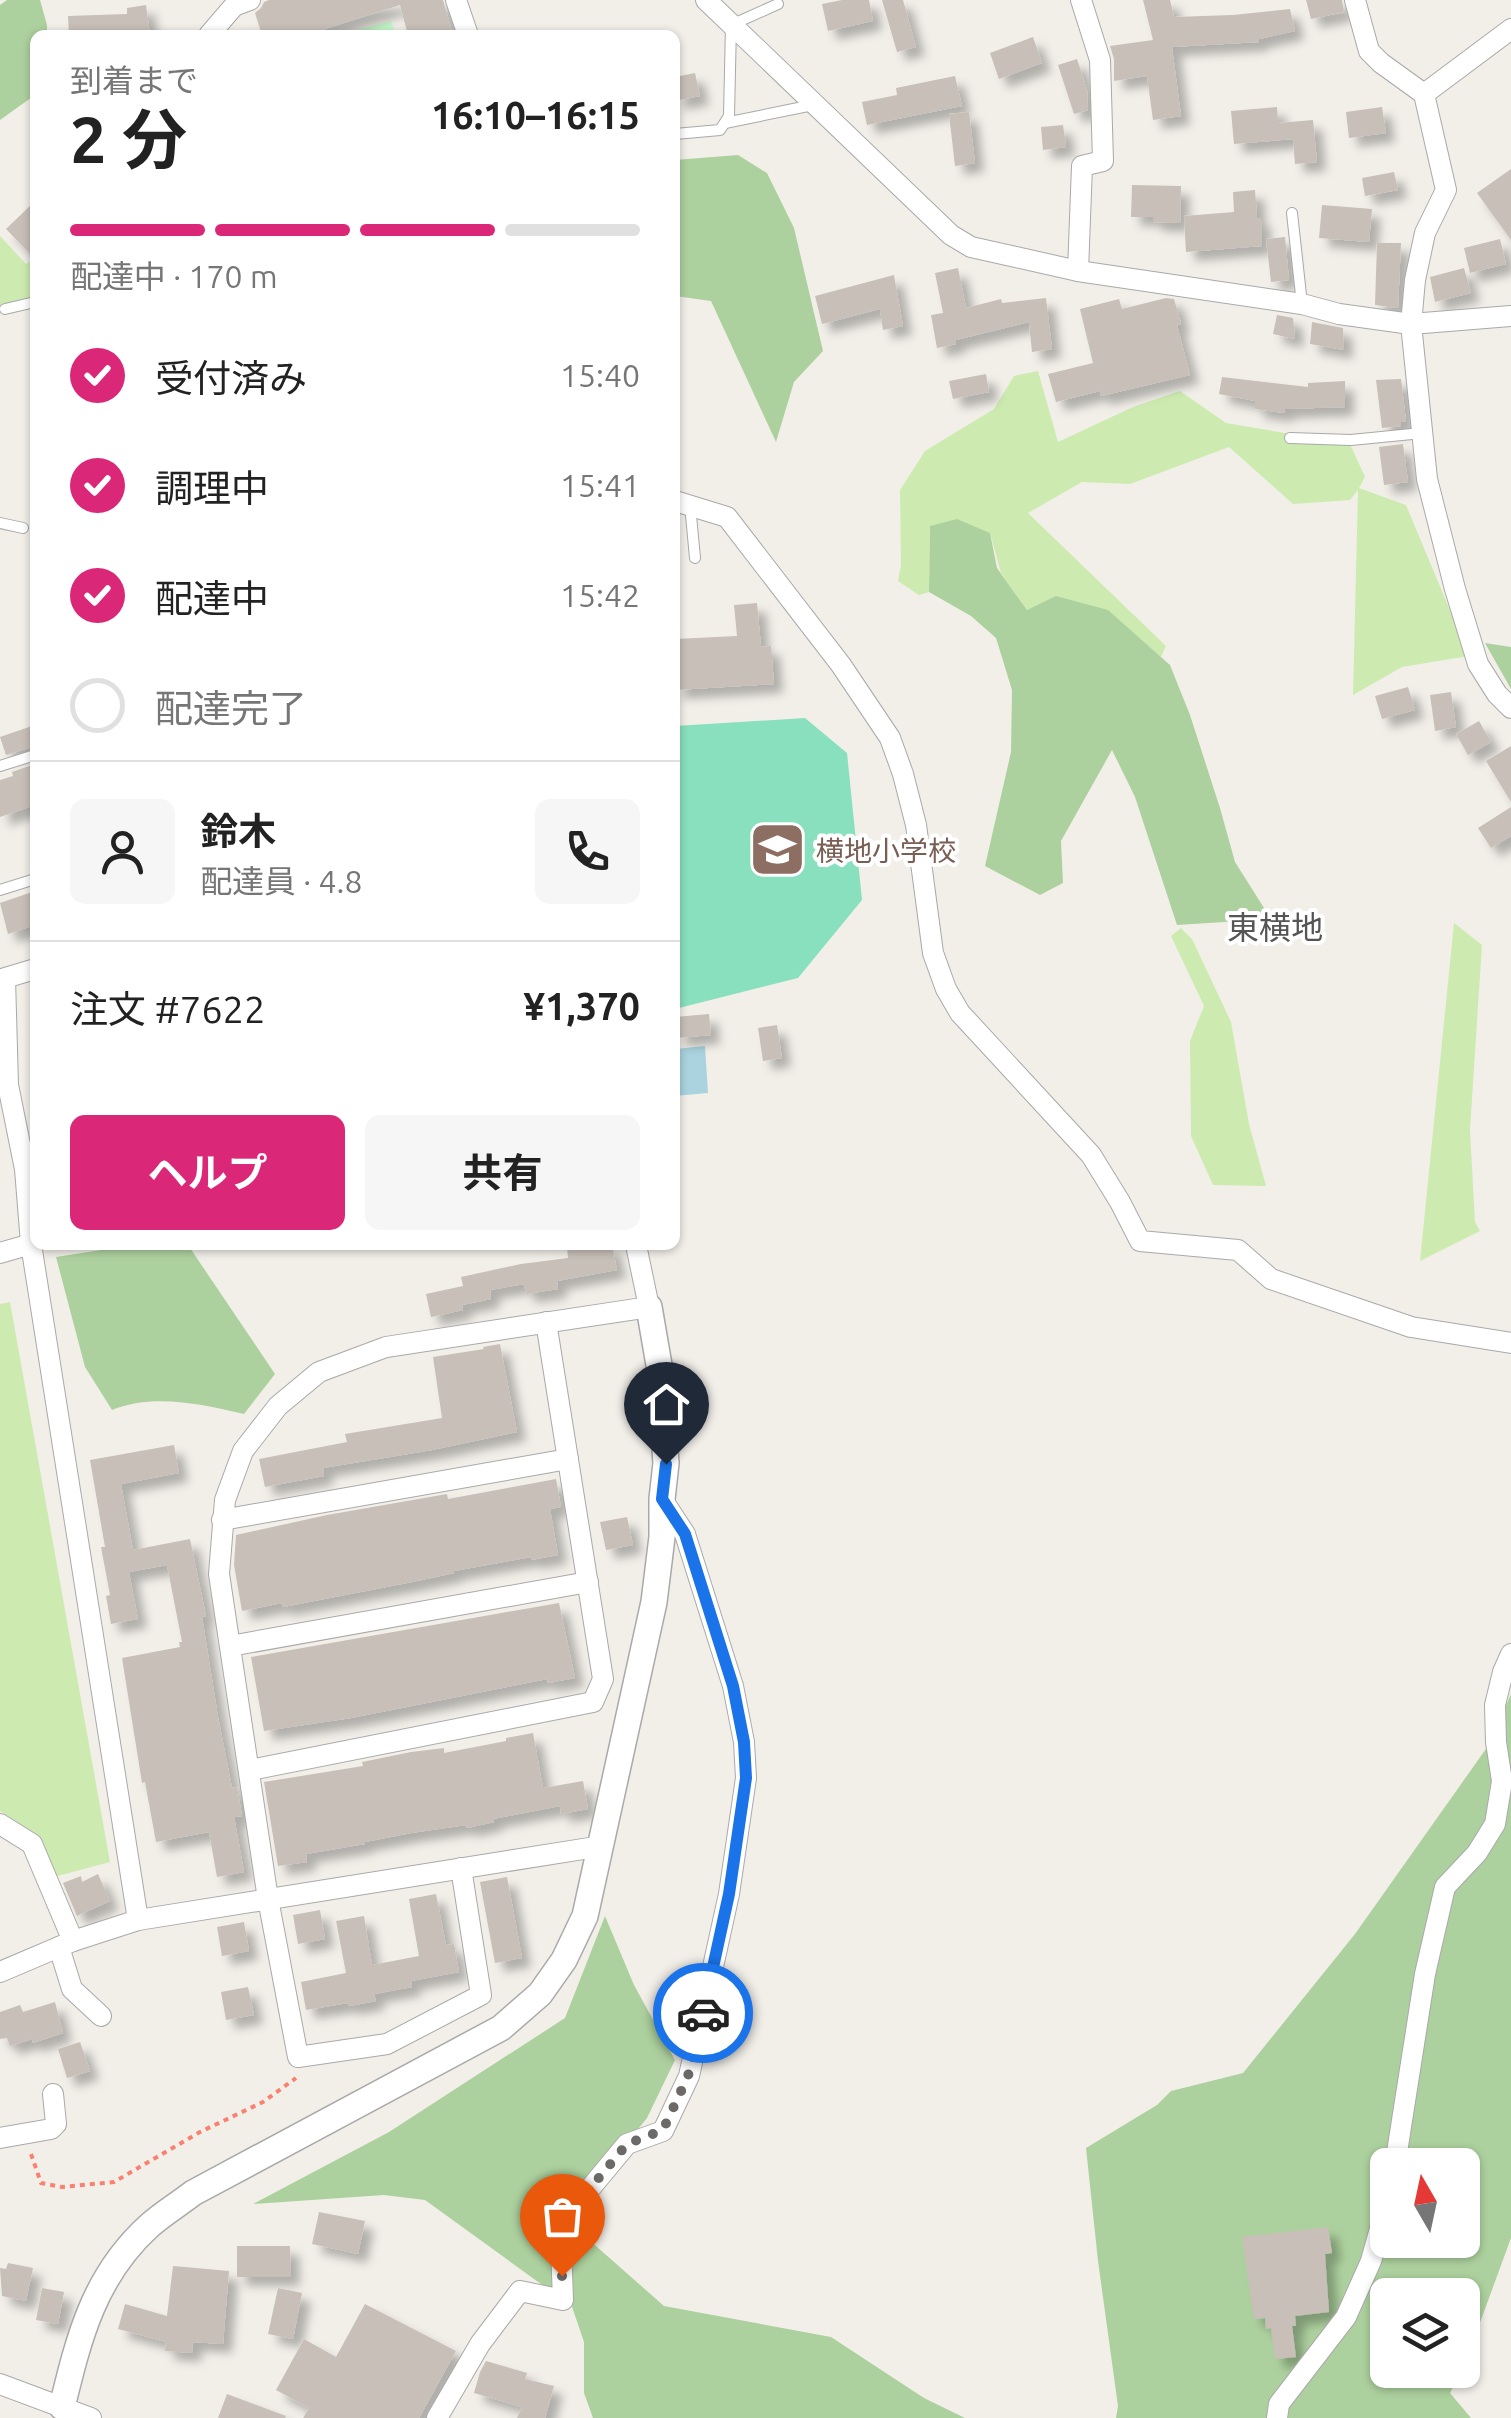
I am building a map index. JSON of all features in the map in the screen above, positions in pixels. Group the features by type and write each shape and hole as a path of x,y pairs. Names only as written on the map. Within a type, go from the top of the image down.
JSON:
{"street":[{"path":"213,30 234,6 250,0"},
{"path":"456,0 466,30"},
{"path":"706,0 951,235 971,247 1078,271 1410,324 1511,316"},
{"path":"1078,271 1082,166 1103,162 1100,60 1081,0"},
{"path":"1354,0 1370,51 1424,94 1446,190 1425,233 1410,324 1427,479 1469,640 1478,664 1511,708"},
{"path":"1424,94 1511,29"},
{"path":"683,503 726,517 840,665 890,738 916,825 933,952 946,989 960,1013 1091,1155 1140,1241 1238,1250 1272,1279 1289,1285 1412,1326 1511,1343"},
{"path":"30,970 3,973 8,1085 25,1169 30,1232"},
{"path":"0,1253 30,1244"},
{"path":"32,1250 138,1920"},
{"path":"61,2412 79,2338 96,2294 120,2257 150,2224 193,2193 501,2028 540,1994 564,1960 585,1916 602,1846 654,1602 662,1537 666,1464 659,1365 637,1250"},
{"path":"462,1868 480,1995 387,2044 298,2057 268,1899 218,1574 225,1500 243,1451 278,1406 319,1372 386,1347 649,1307"},
{"path":"250,1770 594,1702 603,1679 546,1322"},
{"path":"222,1520 568,1459"},
{"path":"437,2418 480,2344 520,2292 562,2300 562,2245 583,2197 627,2144 663,2130 688,2076 729,1894 746,1778 744,1742 733,1686 685,1534 662,1499"},
{"path":"230,1646 588,1582"},
{"path":"1398,2148 1425,1974 1445,1887 1477,1854 1495,1824 1502,1781 1495,1705 1511,1654"},
{"path":"0,1824 32,1844 66,1944 72,1989 101,2016"},
{"path":"0,1972 138,1920 602,1846"},
{"path":"0,2138 51,2129 56,2124 53,2094"},
{"path":"1276,2418 1279,2404 1346,2316 1372,2258"},
{"path":"0,2384 61,2412 91,2418"}],"lane":[{"path":"680,134 720,130 729,116 731,25 778,4"},
{"path":"724,123 813,105"},
{"path":"1292,213 1302,304"},
{"path":"6,309 30,303"},
{"path":"1290,438 1351,440 1422,433"},
{"path":"683,503 695,558"},
{"path":"0,524 23,528"},
{"path":"0,766 30,757"},
{"path":"0,890 30,881"}],"path":[{"path":"24,2135 40,2184 62,2187 114,2182 146,2161 262,2102 298,2077 298,2057"}],"green space":[{"path":"7,0 40,0 47,30 30,30 30,99 0,120 0,5"},
{"path":"391,21 394,30 358,30"},
{"path":"738,155 767,173 794,228 823,351 794,382 776,442 711,301 680,297 680,160"},
{"path":"0,236 26,264 30,261 30,304 0,310"},
{"path":"1038,371 1058,442 1133,407 1180,391 1226,423 1350,444 1365,477 1359,488 1406,505 1469,656 1402,667 1353,695 1358,490 1350,500 1293,504 1229,447 1130,484 1082,482 1028,513 1166,646 1161,657 1115,617 1027,610 1001,573 990,533 930,526 929,592 919,595 898,581 900,490 925,451 994,409 1014,376"},
{"path":"957,519 990,533 997,568 1027,610 1056,596 1108,610 1170,665 1190,715 1235,862 1271,919 1177,925 1135,797 1112,750 1061,841 1063,883 1040,895 985,866 1011,752 1012,690 996,638 971,616 929,592 930,526"},
{"path":"1485,643 1511,647 1511,689"},
{"path":"805,718 847,753 862,900 798,978 680,1008 680,726"},
{"path":"1454,923 1482,945 1470,1130 1475,1222 1480,1231 1420,1261"},
{"path":"1181,928 1192,939 1231,1022 1249,1124 1266,1186 1213,1185 1191,1136 1190,1041 1204,1006 1171,936"},
{"path":"101,1250 191,1250 275,1374 244,1414 161,1401 112,1410 85,1367 56,1257"},
{"path":"10,1302 110,1862 54,1877 35,1834 0,1811 0,1304"},
{"path":"1511,1694 1511,2238 1480,2323 1480,2278 1370,2278 1370,2388 1453,2388 1450,2393 1471,2418 1116,2418 1118,2406 1086,2148 1157,2105 1171,2091 1243,2073 1355,1934 1488,1746"},
{"path":"605,1916 634,1985 675,2060 647,2118 583,2197 571,2224 664,2306 831,2337 924,2398 965,2418 593,2418 584,2393 584,2342 569,2298 563,2300 425,2200 384,2195 253,2204 389,2132 565,2018"}],"water":[{"path":"705,1046 708,1093 680,1096 680,1048"}],"building":[{"path":"443,0 452,30 407,30 400,5 322,30 260,30 255,13 264,2"},
{"path":"869,0 873,21 828,31 822,4"},
{"path":"882,0 903,0 916,47 897,52"},
{"path":"1143,0 1170,0 1174,17 1290,9 1295,31 1259,42 1172,47 1181,116 1153,120 1147,76 1114,81 1110,46 1153,40"},
{"path":"1306,0 1342,0 1344,12 1311,19"},
{"path":"146,5 149,30 69,30 68,16 127,14 127,8"},
{"path":"1033,37 1042,63 999,79 990,53"},
{"path":"1077,59 1087,90 1088,110 1074,114 1058,65"},
{"path":"695,73 700,96 680,100 680,76"},
{"path":"955,76 962,106 867,125 862,102 897,95 896,88"},
{"path":"1277,107 1278,123 1313,120 1317,162 1295,164 1293,139 1234,144 1231,111"},
{"path":"1382,107 1386,133 1349,138 1346,112"},
{"path":"969,112 975,163 955,166 949,114"},
{"path":"1063,125 1066,147 1043,150 1041,127"},
{"path":"1511,169 1511,240 1477,193"},
{"path":"1394,172 1398,190 1365,196 1362,178"},
{"path":"1132,185 1181,186 1180,223 1131,217"},
{"path":"1255,190 1257,218 1262,218 1262,246 1186,252 1184,216 1234,212 1233,192"},
{"path":"1322,205 1372,209 1369,242 1319,238"},
{"path":"30,206 30,254 6,229"},
{"path":"1285,237 1289,280 1271,282 1266,239"},
{"path":"1500,239 1506,264 1470,273 1464,248"},
{"path":"1377,243 1401,243 1398,308 1375,305"},
{"path":"958,268 966,308 1001,299 1002,303 1046,298 1052,349 1032,352 1029,322 937,348 931,315 943,313 935,273"},
{"path":"1464,268 1471,293 1435,302 1430,277"},
{"path":"894,275 903,326 883,330 880,309 822,324 815,296"},
{"path":"1119,299 1122,309 1174,299 1190,375 1101,396 1100,391 1056,402 1048,374 1093,363 1080,309"},
{"path":"1277,315 1293,318 1295,339 1273,334"},
{"path":"1312,322 1343,328 1344,350 1310,344"},
{"path":"986,374 989,392 953,399 949,381"},
{"path":"1222,377 1308,387 1308,383 1345,381 1345,407 1285,409 1284,413 1255,409 1255,401 1219,394"},
{"path":"1401,379 1406,421 1401,426 1382,428 1376,380"},
{"path":"1403,444 1408,482 1384,485 1379,447"},
{"path":"757,603 761,647 771,646 774,684 680,690 680,639 737,636 734,605"},
{"path":"1408,687 1415,710 1382,719 1375,696"},
{"path":"1451,692 1456,727 1435,731 1430,695"},
{"path":"1479,721 1491,742 1468,755 1456,734"},
{"path":"30,727 30,748 6,755 0,737"},
{"path":"1511,746 1511,802 1486,761"},
{"path":"30,766 30,807 0,817 0,780 13,776 12,772"},
{"path":"1511,807 1511,836 1491,848 1478,828"},
{"path":"30,893 30,927 8,934 0,903"},
{"path":"709,1014 711,1035 680,1038 680,1017"},
{"path":"777,1025 782,1058 763,1061 758,1028"},
{"path":"567,1250 613,1250 617,1270 557,1281 558,1289 526,1294 524,1284 490,1290 491,1299 431,1317 426,1294 463,1286 461,1277 568,1258"},
{"path":"500,1344 517,1432 323,1468 324,1476 265,1487 259,1459 347,1442 345,1434 442,1418 433,1357"},
{"path":"174,1445 179,1473 121,1484 133,1550 190,1539 206,1616 202,1617 218,1717 232,1788 237,1787 242,1816 235,1817 235,1822 244,1872 217,1877 209,1832 156,1842 145,1782 142,1783 122,1658 180,1647 182,1642 167,1565 129,1572 138,1619 111,1624 101,1547 105,1547 90,1460"},
{"path":"556,1479 561,1507 550,1509 558,1555 454,1571 283,1607 282,1603 242,1611 234,1565 236,1535 447,1494 448,1499"},
{"path":"627,1517 633,1545 606,1550 600,1522"},
{"path":"559,1603 575,1678 548,1683 547,1679 264,1731 251,1657"},
{"path":"533,1733 543,1788 583,1781 588,1809 561,1814 560,1806 467,1828 466,1825 411,1833 306,1854 307,1862 278,1866 264,1782 363,1766 362,1762 411,1752 444,1748 444,1753"},
{"path":"98,1874 110,1901 77,1916 63,1883 81,1876 82,1882"},
{"path":"507,1877 522,1958 495,1963 480,1882"},
{"path":"436,1894 446,1945 454,1944 459,1972 411,1981 412,1987 374,1994 376,2001 306,2010 301,1982 346,1973 336,1921 364,1916 372,1965 419,1956 409,1899"},
{"path":"320,1910 325,1939 298,1944 293,1915"},
{"path":"244,1922 249,1951 222,1956 217,1927"},
{"path":"248,1987 254,2015 226,2020 221,1992"},
{"path":"55,2002 63,2033 10,2046 7,2038 0,2039 0,2012 20,2005 23,2012"},
{"path":"80,2042 90,2071 67,2078 58,2049"},
{"path":"319,2212 365,2221 358,2254 312,2244"},
{"path":"1328,2227 1332,2253 1325,2254 1329,2312 1295,2316 1296,2326 1292,2326 1296,2357 1275,2359 1271,2328 1266,2329 1265,2318 1254,2319 1242,2237"},
{"path":"237,2246 290,2246 291,2277 237,2277"},
{"path":"8,2263 33,2268 26,2301 2,2296 0,2268 6,2269"},
{"path":"173,2266 229,2271 223,2344 192,2342 193,2353 165,2351 166,2342 118,2329 125,2304 167,2316"},
{"path":"42,2288 64,2292 58,2324 36,2320"},
{"path":"278,2288 302,2293 293,2339 268,2334"},
{"path":"365,2304 456,2351 419,2418 303,2418 309,2408 276,2390 304,2339 336,2357"},
{"path":"486,2361 527,2373 525,2379 554,2386 545,2418 517,2418 522,2407 474,2393"},
{"path":"227,2394 286,2416 218,2418"}],"way so far":[{"path":"562,2276 562,2245 583,2197 627,2144 663,2130 688,2076 703,2013"}],"place":[{"name":"横地小学校","path":"777,850"}],"district":[{"name":"東横地","path":"1275,927"}],"route":[{"path":"666,1464 662,1499 685,1534 733,1686 744,1742 746,1778 729,1894 703,2013"}]}
